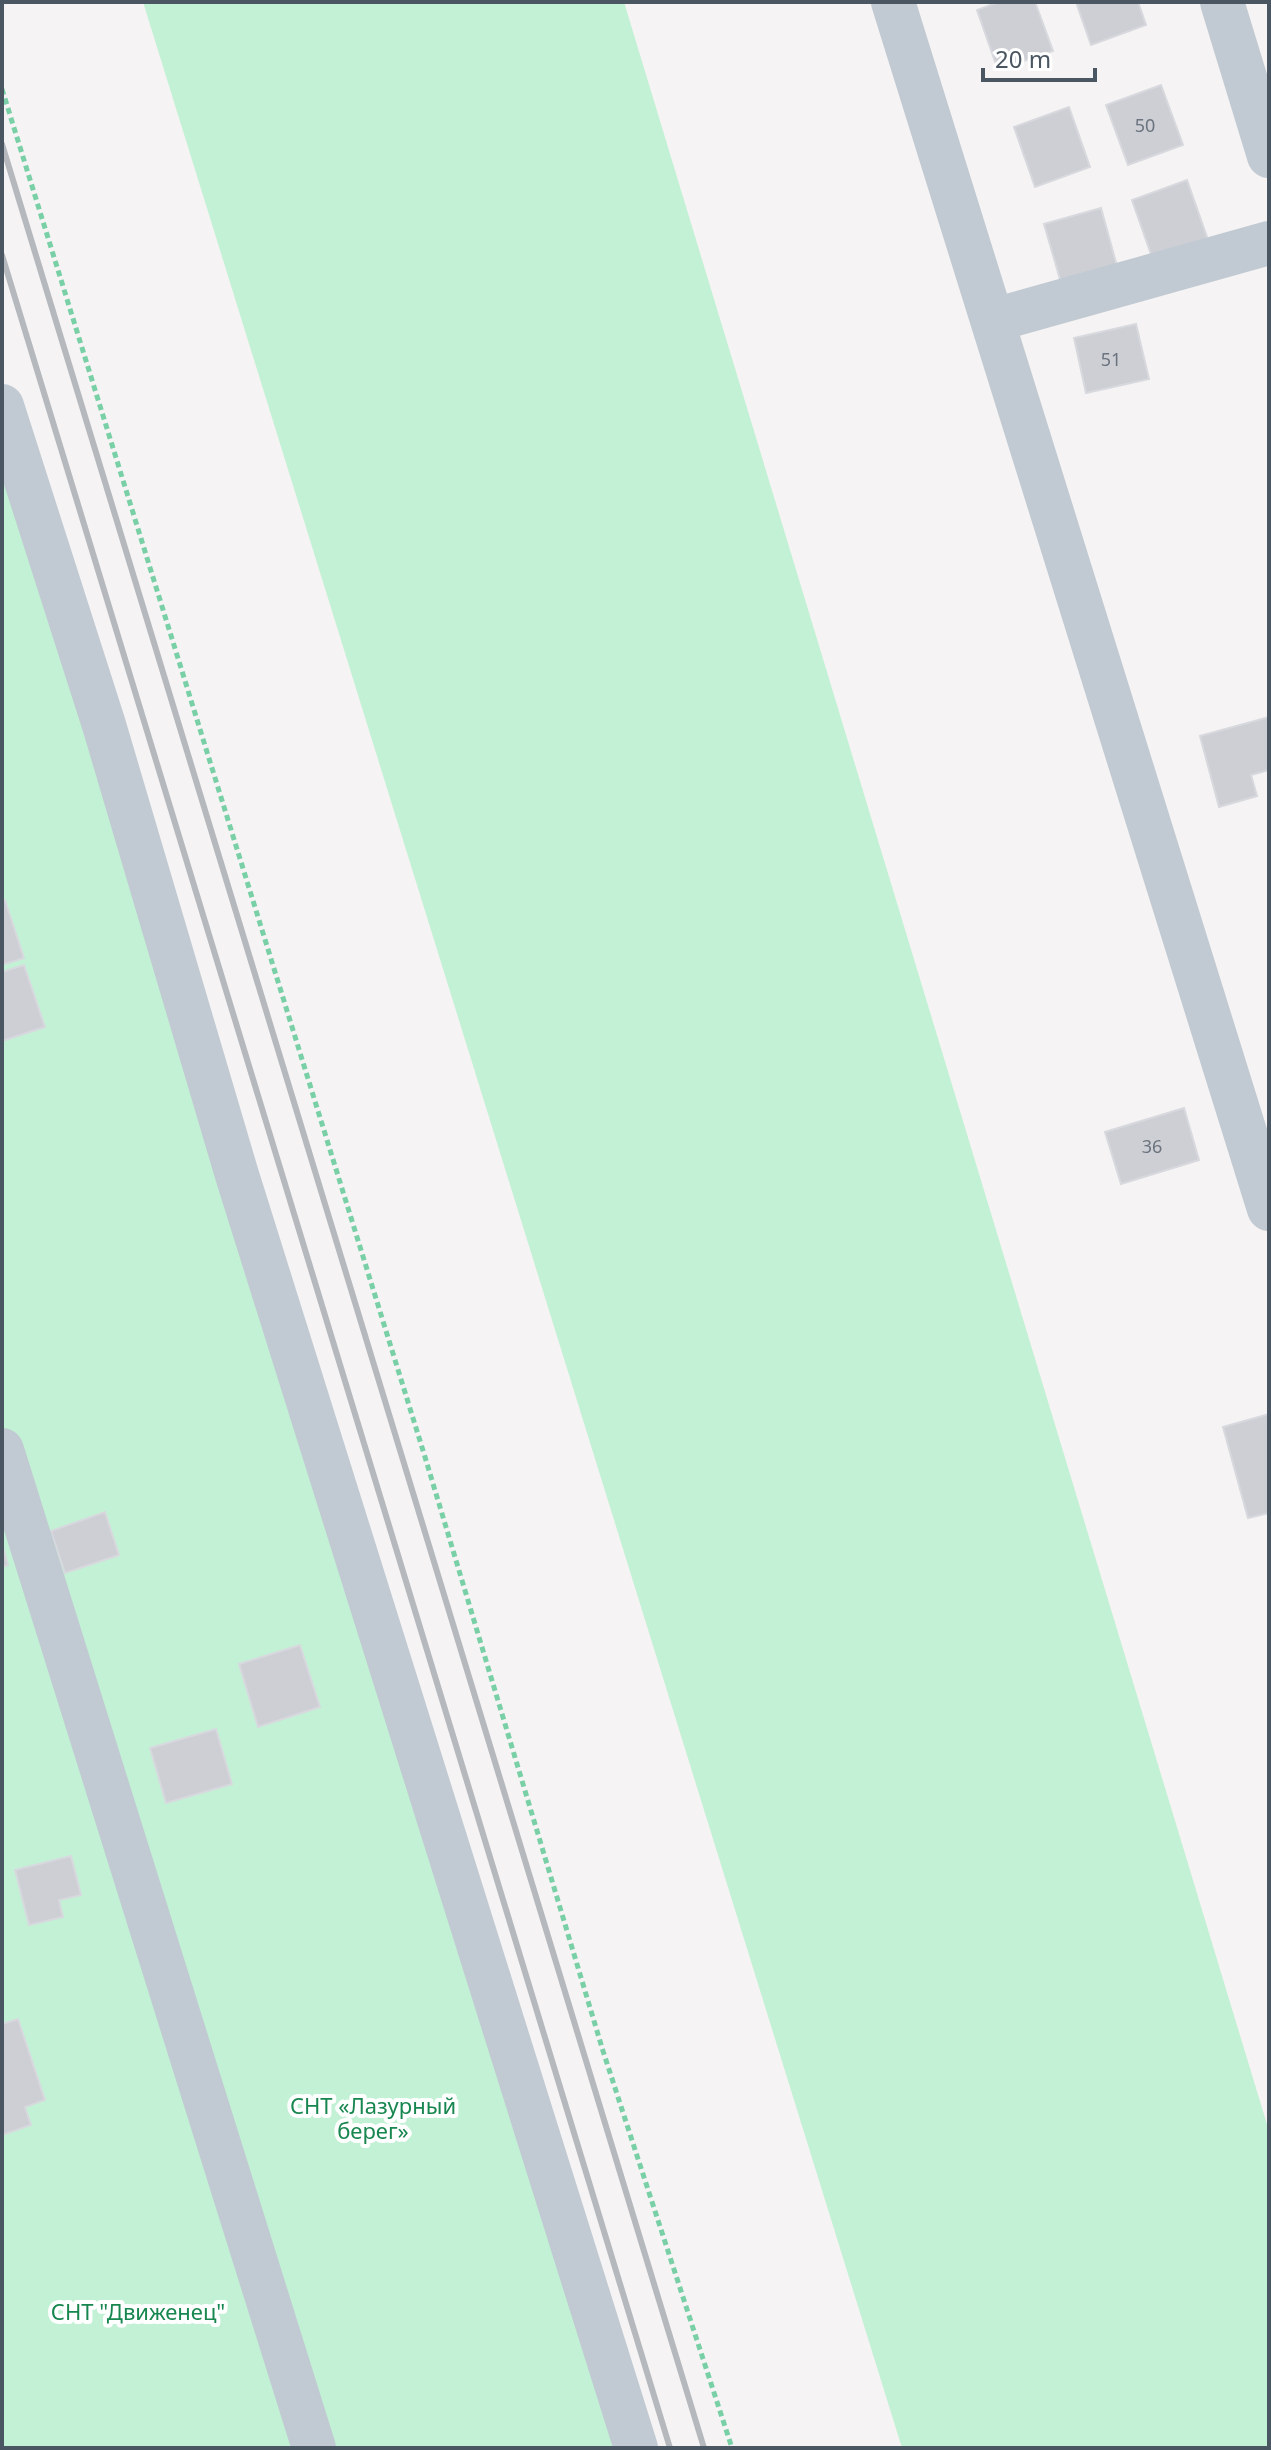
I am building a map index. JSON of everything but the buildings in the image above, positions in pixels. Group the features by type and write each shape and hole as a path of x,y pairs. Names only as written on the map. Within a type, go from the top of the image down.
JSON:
{"street":[{"path":"893,2 1269,1209"},
{"path":"1222,2 1269,156"},
{"path":"994,320 1269,243"},
{"path":"2,406 104,725 237,1175 636,2448"},
{"path":"2,1450 314,2448"}],"path":[{"path":"2,89 425,1457 603,2051 732,2448"}],"green space":[{"path":"143,2 624,2 1269,2131 1269,2448 902,2448"},
{"name":"СНТ «Лазурный берег»","path":"2,462 629,2448 2,2448"}],"railway":[{"path":"2,144 704,2448"},
{"path":"2,255 670,2448"}],"park label":[{"name":"СНТ \"Движенец\"","path":"138,2311"}]}
